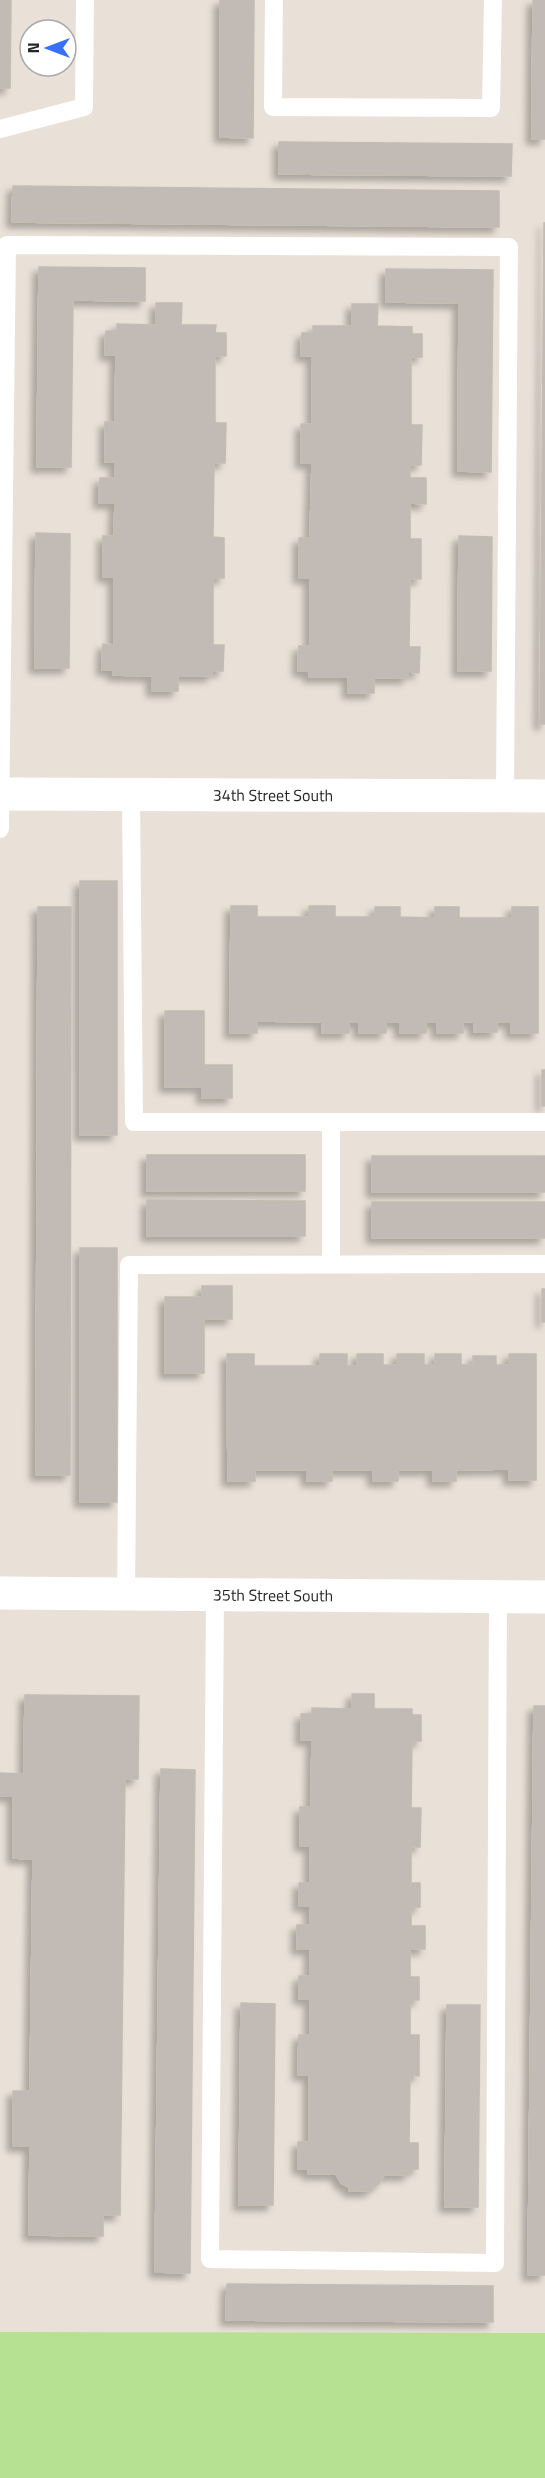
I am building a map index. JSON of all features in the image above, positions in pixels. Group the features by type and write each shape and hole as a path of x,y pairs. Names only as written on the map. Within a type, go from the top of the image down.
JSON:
{"street":[{"name":"34th Street South","path":"1,794 545,796"},
{"name":"35th Street South","path":"0,1593 545,1597"}],"lane":[{"path":"0,129 84,107 85,0"},
{"path":"274,0 273,107 491,108 493,0"},
{"path":"0,829 7,245 509,247 505,795"},
{"path":"131,794 134,1122 545,1122"},
{"path":"331,1122 331,1265"},
{"path":"126,1595 129,1265 545,1264"},
{"path":"215,1595 210,2259 495,2263 498,1596"}],"green space":[{"path":"0,2332 545,2333 545,2478 0,2478"}],"building":[{"path":"0,0 11,0 10,88 0,88"},
{"path":"220,0 254,0 253,138 220,137"},
{"path":"533,0 545,0 545,139 532,139"},
{"path":"279,142 512,144 511,176 279,174"},
{"path":"13,186 499,191 499,227 12,222"},
{"path":"544,223 545,724 540,724"},
{"path":"39,267 145,268 145,301 73,300 71,467 37,467"},
{"path":"386,269 493,270 491,472 458,471 459,303 386,302"},
{"path":"156,303 182,303 181,325 216,325 215,333 226,333 226,356 215,356 215,423 226,423 225,463 214,463 213,537 224,538 224,578 213,578 213,645 224,645 223,671 212,671 212,676 178,676 178,691 152,691 152,676 113,675 113,670 102,670 103,644 114,645 114,577 103,577 103,536 114,536 115,503 99,503 100,478 115,478 115,462 105,462 105,422 115,422 116,355 105,355 106,331 117,331 117,324 156,325"},
{"path":"352,304 378,304 377,326 412,327 412,334 422,334 422,357 411,357 411,425 422,425 421,465 410,465 410,478 426,478 426,504 410,503 410,539 421,539 421,579 410,579 409,647 420,647 419,673 408,672 408,678 374,678 374,693 348,693 348,677 309,677 309,671 298,671 299,646 310,646 310,578 299,578 299,538 310,538 312,463 301,463 301,424 312,424 312,356 301,356 302,333 313,333 313,326 352,326"},
{"path":"36,533 70,534 69,668 35,668"},
{"path":"459,536 492,537 491,671 458,671"},
{"path":"80,881 117,881 117,1135 80,1135"},
{"path":"231,906 257,906 257,917 309,917 309,906 335,906 335,917 375,917 375,907 400,907 400,917 435,918 435,907 459,907 459,918 512,918 512,907 538,907 538,1033 511,1033 511,1022 497,1022 497,1032 474,1032 474,1022 463,1022 463,1033 437,1033 437,1022 426,1022 426,1033 400,1033 400,1022 386,1022 386,1033 359,1033 359,1022 349,1022 349,1033 322,1033 322,1022 257,1021 257,1033 230,1033"},
{"path":"38,907 71,907 70,1475 36,1475"},
{"path":"165,1011 204,1011 204,1065 232,1065 232,1098 202,1098 202,1087 165,1087"},
{"path":"542,1070 545,1070 545,1106 542,1106"},
{"path":"147,1155 305,1155 305,1191 147,1191"},
{"path":"372,1156 545,1156 545,1192 372,1192"},
{"path":"147,1200 305,1201 305,1236 147,1236"},
{"path":"372,1202 545,1202 545,1238 372,1238"},
{"path":"80,1248 117,1248 117,1502 80,1502"},
{"path":"202,1286 232,1286 232,1319 204,1319 204,1373 165,1373 165,1297 202,1297"},
{"path":"542,1289 545,1289 545,1322 542,1322"},
{"path":"227,1354 254,1354 254,1366 320,1366 320,1354 347,1354 347,1366 357,1366 357,1354 383,1354 383,1365 397,1365 397,1354 424,1354 424,1365 435,1365 435,1354 461,1354 461,1365 473,1365 473,1356 496,1356 496,1365 509,1365 509,1354 536,1354 536,1480 509,1480 509,1469 456,1470 456,1481 433,1481 433,1470 398,1470 398,1481 373,1481 373,1470 332,1470 332,1481 307,1481 307,1470 255,1470 255,1481 228,1481"},
{"path":"352,1694 374,1694 374,1709 412,1709 412,1715 421,1715 421,1741 412,1741 411,1808 421,1808 420,1847 411,1847 411,1883 420,1883 420,1907 411,1907 411,1926 425,1926 425,1949 410,1949 410,1977 419,1977 419,2000 410,2000 410,2035 419,2035 419,2076 410,2075 409,2143 418,2143 418,2169 409,2169 409,2175 384,2175 379,2184 371,2188 371,2191 349,2191 349,2187 341,2183 336,2174 308,2174 308,2169 298,2169 298,2142 309,2142 309,2075 298,2075 299,2035 310,2035 310,1999 299,1999 299,1976 310,1976 310,1949 297,1949 297,1925 310,1925 310,1906 299,1906 299,1883 310,1883 310,1846 300,1846 300,1807 311,1807 312,1740 301,1740 301,1714 312,1714 312,1708 352,1709"},
{"path":"25,1695 139,1696 138,1779 125,1779 120,2215 103,2215 103,2236 29,2235 30,2146 13,2146 13,2091 30,2091 33,1859 13,1858 13,1796 0,1796 0,1773 24,1774"},
{"path":"534,1706 545,1706 545,2275 528,2275"},
{"path":"161,1769 195,1770 190,2273 155,2272"},
{"path":"241,2003 275,2004 273,2205 239,2205"},
{"path":"447,2005 480,2005 478,2207 445,2207"},
{"path":"227,2284 493,2286 493,2322 226,2320"}]}
